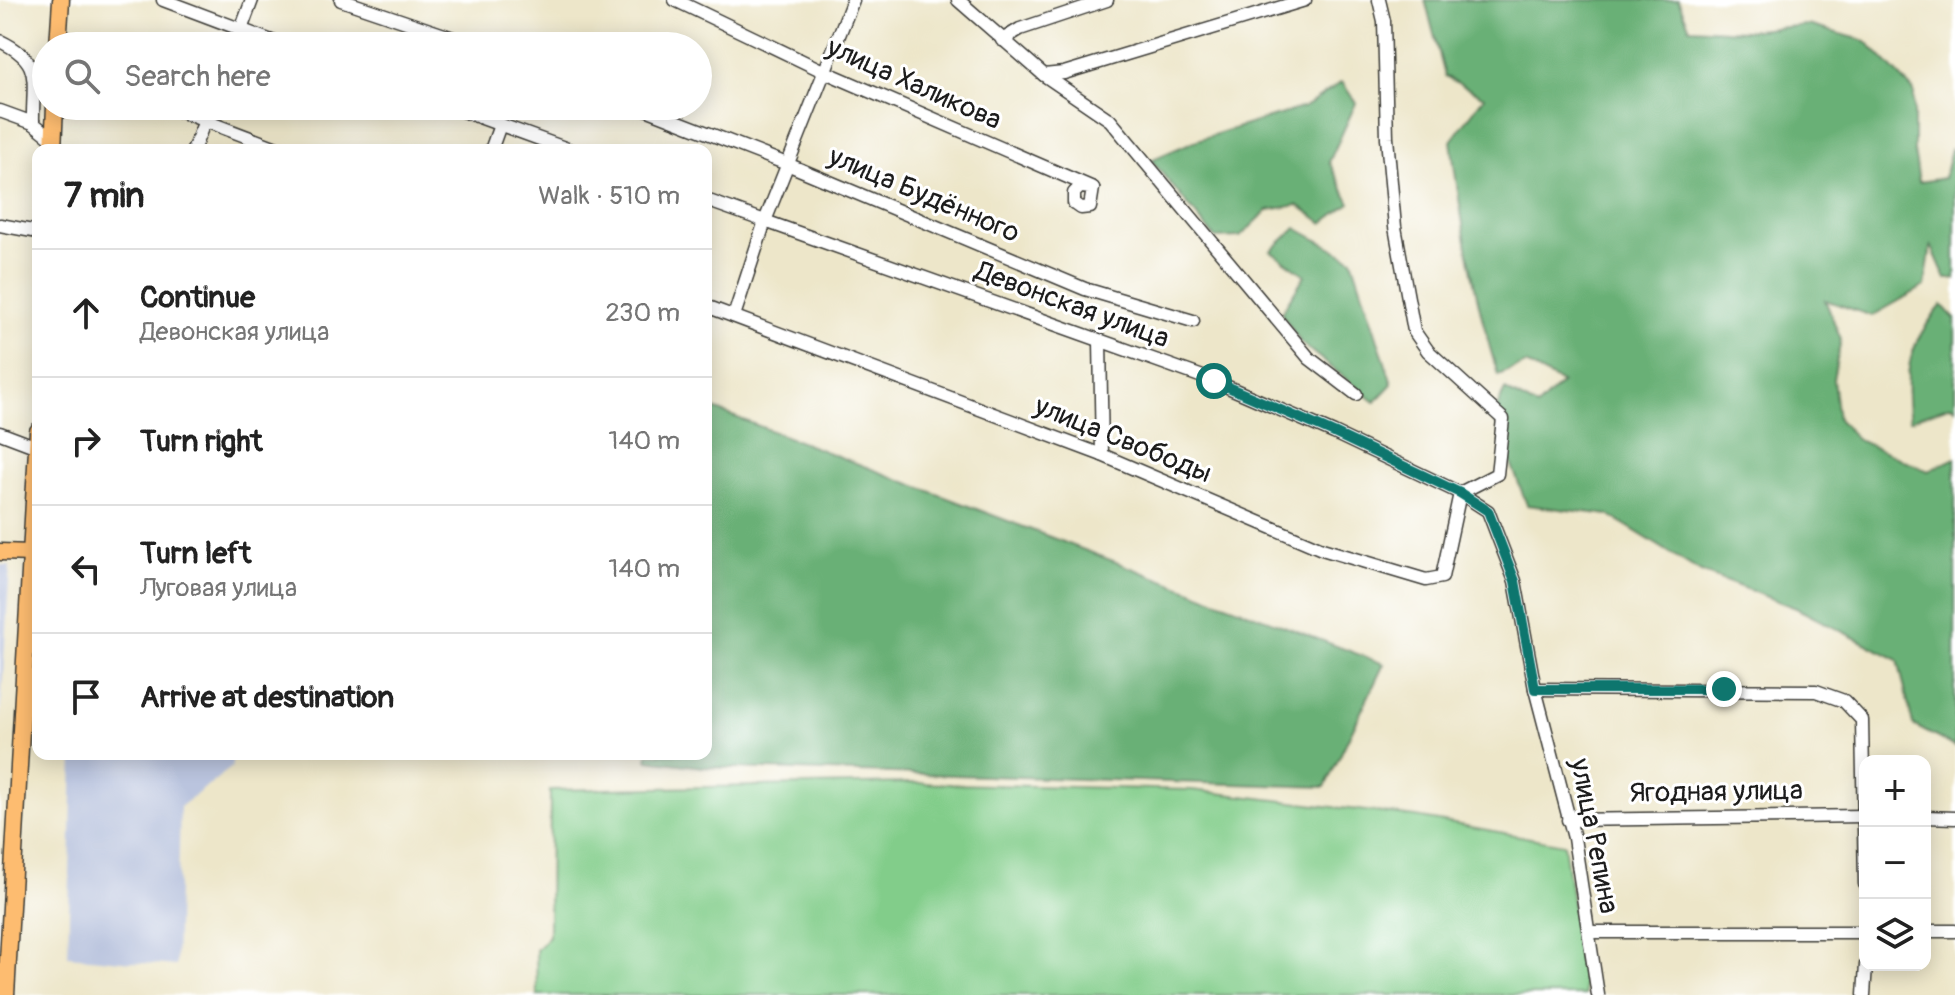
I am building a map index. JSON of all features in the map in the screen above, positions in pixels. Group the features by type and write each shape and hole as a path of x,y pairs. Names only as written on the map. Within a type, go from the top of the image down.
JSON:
{"main road":[{"path":"59,32 61,0"},
{"path":"53,144 54,120"},
{"path":"0,552 32,553 6,995"}],"street":[{"path":"163,0 247,32"},
{"path":"242,30 252,0"},
{"path":"341,0 436,32"},
{"name":"улица Халикова","path":"675,0 823,71 1093,188"},
{"path":"734,316 765,221 853,0"},
{"path":"1002,40 1020,29 1107,0"},
{"path":"1044,75 1064,73 1305,0"},
{"path":"1379,0 1384,21 1387,138 1394,212 1414,331 1428,351 1503,419 1497,474 1460,493"},
{"path":"963,1 1002,40 1044,75 1110,120 1309,358 1356,394"},
{"path":"0,41 27,57 32,65"},
{"path":"0,111 33,123 53,144"},
{"path":"200,120 266,144"},
{"path":"487,120 553,144"},
{"name":"улица Будённого","path":"674,120 1085,289 1193,321"},
{"path":"196,144 205,122"},
{"path":"493,144 500,125"},
{"name":"Девонская улица","path":"712,202 1227,387 1460,493 1488,511 1502,540 1515,581 1535,689"},
{"path":"0,225 32,231"},
{"name":"улица Свободы","path":"712,308 1102,455 1322,549 1426,580 1442,577 1460,493"},
{"path":"1100,341 1102,455"},
{"path":"0,433 32,445"},
{"path":"1535,689 1816,691 1844,701 1862,720 1862,755"},
{"name":"улица Репина","path":"1535,689 1568,820 1598,995"},
{"name":"Ягодная улица","path":"1568,820 1859,816"},
{"path":"1931,817 1955,818"},
{"path":"1931,931 1955,931"},
{"path":"1589,932 1859,932"},
{"path":"1864,995 1866,971"}],"shaded area":[{"path":"0,565 10,565 0,721"},
{"path":"73,760 232,760 232,767 180,807 176,966 68,956"}],"green space":[{"path":"1425,0 1678,0 1690,28 1744,31 1808,25 1866,41 1914,91 1914,151 1919,182 1944,178 1951,149 1955,151 1955,279 1946,279 1931,245 1925,286 1872,316 1825,300 1841,339 1833,379 1838,419 1858,440 1928,471 1955,458 1955,747 1913,725 1898,660 1796,608 1701,572 1609,515 1527,505 1493,416 1505,390 1537,407 1562,383 1526,364 1498,375 1469,259 1451,141 1484,97 1445,76"},
{"path":"1342,82 1356,103 1329,162 1350,203 1323,223 1298,205 1268,210 1240,237 1215,238 1151,160 1197,140 1305,107"},
{"path":"1296,228 1352,259 1392,384 1375,402 1301,343 1281,313 1305,275 1271,251"},
{"path":"1942,305 1955,319 1955,408 1951,405 1910,420 1907,386 1911,358 1922,332"},
{"path":"712,408 1384,664 1325,787 704,767 647,760 712,760"},
{"path":"911,783 1192,790 1416,817 1564,844 1585,995 537,995 536,950 549,936 550,790"}],"route":[{"path":"1214,381 1334,433 1460,493 1488,511 1502,540 1515,581 1535,689 1724,689"}]}
